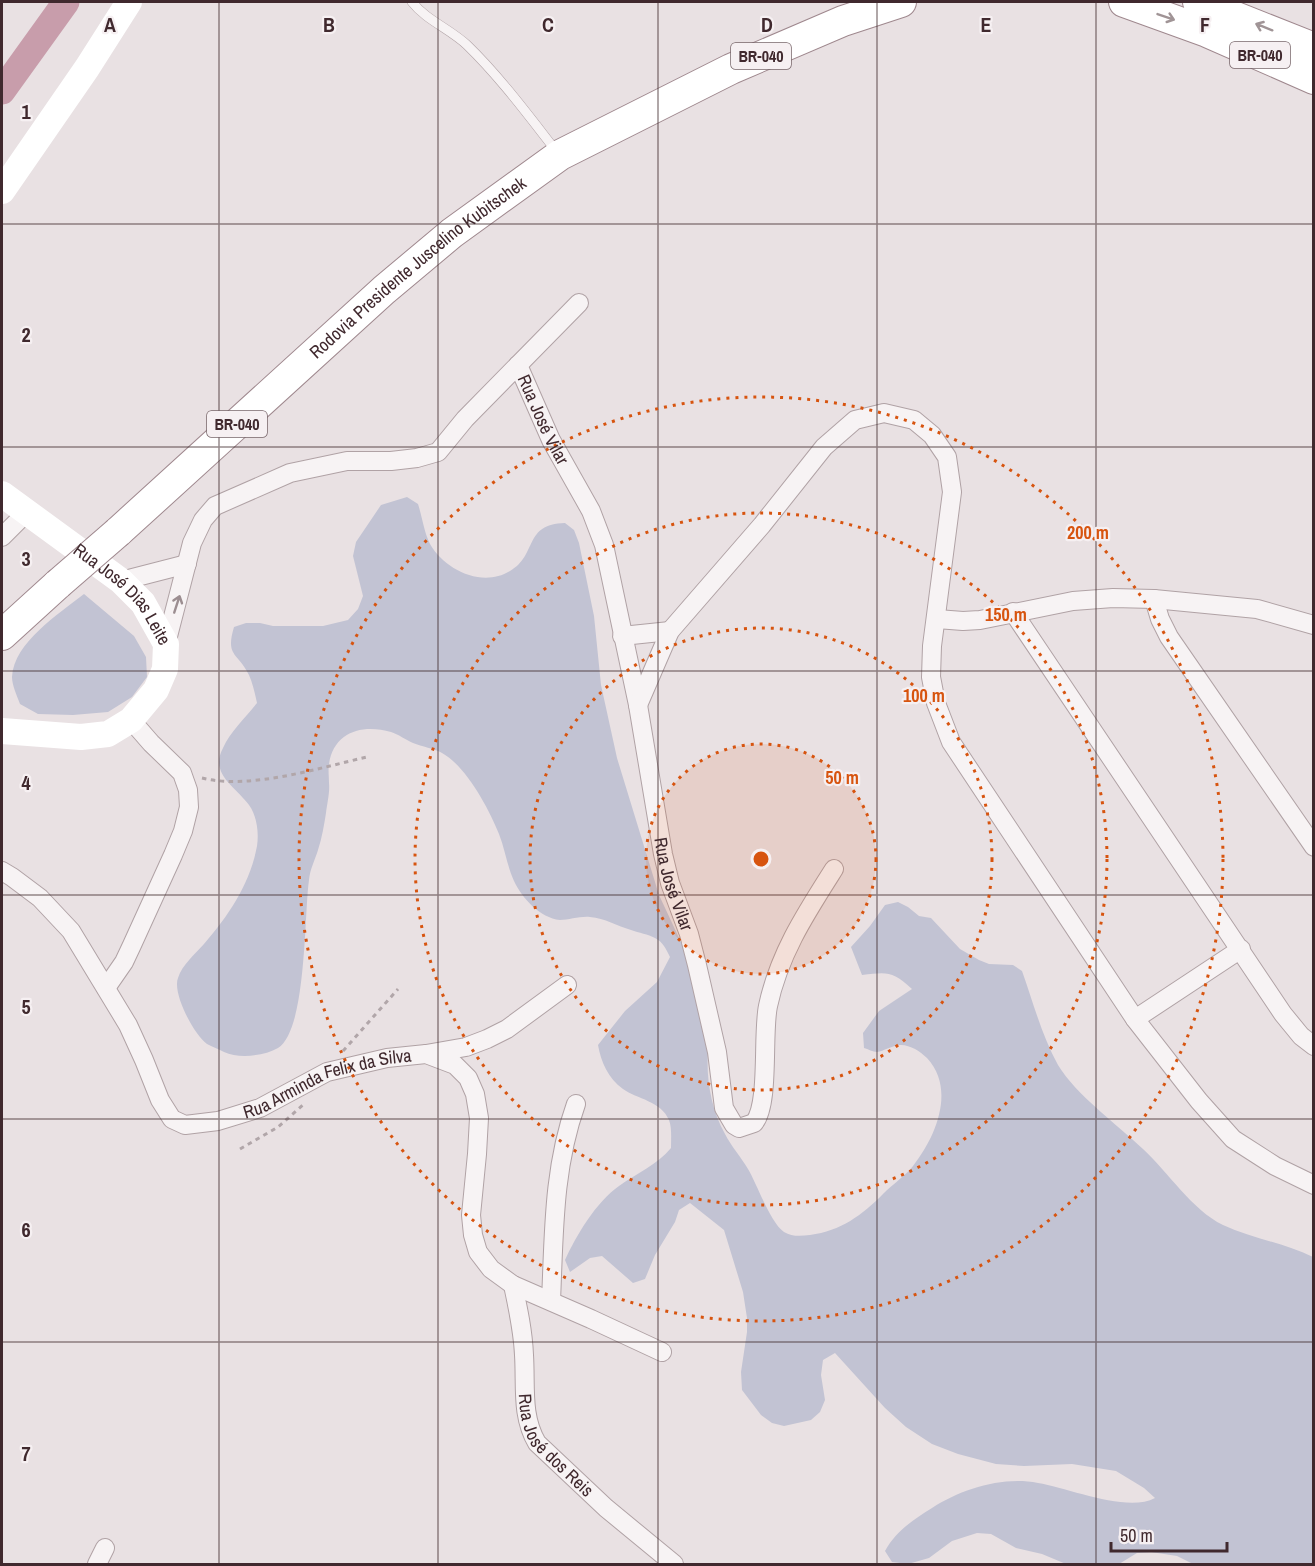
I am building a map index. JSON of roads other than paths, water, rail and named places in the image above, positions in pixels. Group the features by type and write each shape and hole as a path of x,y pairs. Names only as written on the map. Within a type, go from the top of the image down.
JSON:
{"highway":[{"name":"Rodovia Presidente Juscelino Kubitschek","path":"2,635 418,261 461,226 560,155 731,69 843,21 901,2"},
{"name":"BR-040","path":"1124,2 1207,13 1314,48"},
{"name":"BR-040","path":"1207,13 1314,79"}],"main road":[{"path":"2,191 129,2"},
{"name":"Rua José Dias Leite","path":"2,494 121,580 143,603 166,644 165,669 156,690 131,720 108,734 81,737 14,732 2,716"}],"street":[{"name":"Rua José Vilar","path":"166,644 192,543 203,520 215,506 290,473 347,461 391,461 430,456 438,452 447,444 465,419 579,303"},
{"name":"Rua José Vilar","path":"518,365 552,440 598,526 611,571 622,636 638,705 663,854 670,883 697,965 717,1052 724,1108 734,1125 739,1128 754,1123 762,1108 767,1007 778,968 794,933 834,869"},
{"path":"638,705 670,631 762,525 824,447 855,420 884,414 914,420 932,435 947,457 952,492 931,677 936,703 951,742 1135,1019 1199,1101 1233,1139 1275,1166 1314,1185"},
{"path":"2,537 26,513"},
{"path":"121,580 187,564"},
{"path":"937,619 980,620 1073,601 1113,598 1154,599 1257,609 1309,623 1314,639"},
{"path":"1154,599 1160,619 1169,636 1314,847"},
{"path":"1013,612 1283,1014 1301,1036 1314,1046"},
{"path":"622,636 670,631"},
{"path":"106,988 128,954 183,831 189,807 188,790 182,773 131,720"},
{"name":"Rua Arminda Felix da Silva","path":"2,871 40,898 71,931 128,1025 166,1112 172,1119 185,1125 218,1121 260,1108 327,1072 348,1066 387,1058 426,1054 455,1065 468,1078 475,1094 479,1118 471,1215 478,1252 491,1269 513,1285 662,1352"},
{"path":"1135,1019 1241,949"},
{"path":"426,1054 466,1047 487,1039 507,1029 567,985"},
{"path":"551,1301 555,1202 559,1168 566,1132 576,1104"},
{"name":"Rua José dos Reis","path":"513,1285 522,1328 525,1398 530,1431 537,1443 606,1508 674,1564"}],"lane":[{"path":"412,2 419,11 467,45 503,84 560,155"}],"waterway":[{"path":"2,91 66,2"}]}
